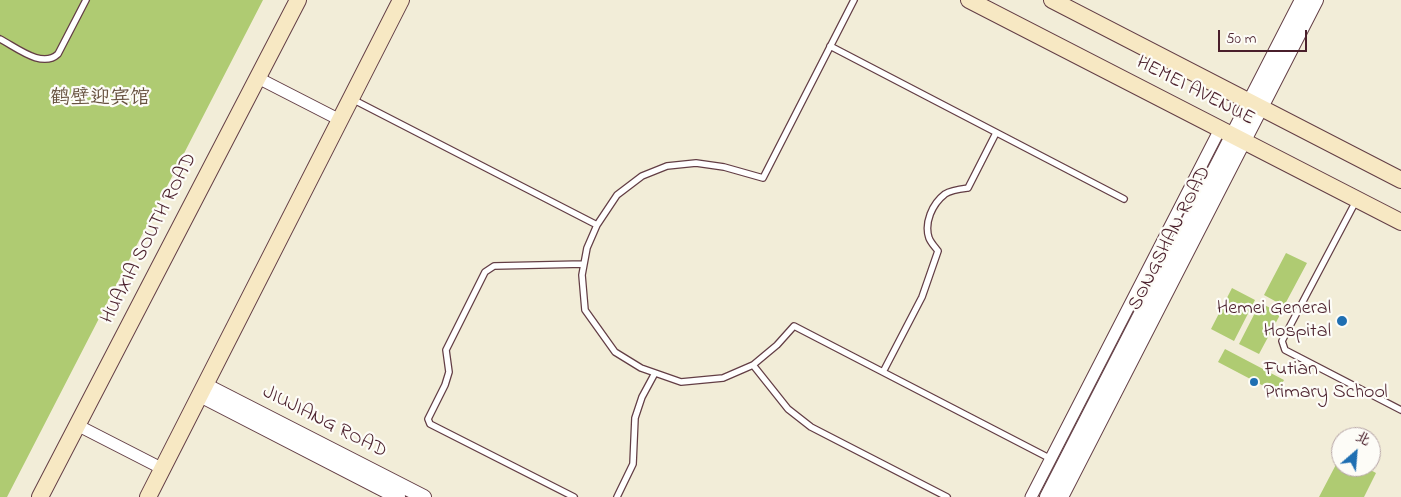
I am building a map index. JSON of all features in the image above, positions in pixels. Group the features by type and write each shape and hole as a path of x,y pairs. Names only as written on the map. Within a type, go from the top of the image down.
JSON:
{"main road":[{"name":"HUAXIA SOUTH ROAD","path":"40,497 298,0"},
{"path":"148,497 401,0"},
{"name":"HEMEI AVENUE","path":"969,0 1401,222"},
{"name":"HEMEI AVENUE","path":"1052,0 1401,180"}],"street":[{"name":"SONGSHAN ROAD","path":"1255,105 1302,0"},
{"name":"SONGSHAN ROAD","path":"1047,497 1232,135 1255,105 1316,0"},
{"path":"258,78 340,120"},
{"path":"1031,497 1232,135"},
{"name":"SONGSHAN ROAD","path":"1061,497 1232,135"},
{"name":"JIUJIANG ROAD","path":"203,390 398,497"},
{"name":"JIUJIANG ROAD","path":"203,390 424,497"},
{"path":"77,425 163,468"}],"lane":[{"path":"0,39 41,60 54,58 58,54 86,0"},
{"path":"854,0 762,178 724,167 696,163 667,166 642,176 617,196 596,225 587,248 582,275 585,310 615,352 641,368 681,382 723,378 753,365 777,345 794,326 1051,459"},
{"path":"830,46 1124,200"},
{"path":"351,98 596,225"},
{"path":"883,372 922,297 938,251 930,239 928,228 930,215 936,203 945,194 968,188 996,133"},
{"path":"1357,199 1282,341 1285,350 1401,410"},
{"path":"574,497 430,424 428,418 445,385 449,372 446,350 485,272 494,266 584,264"},
{"path":"753,365 788,409 812,427 947,497"},
{"path":"617,497 633,464 635,418 642,397 655,373"}],"green space":[{"name":"鹤壁迎宾馆","path":"0,0 263,0 7,497 0,497"},
{"path":"1286,253 1307,263 1284,306 1264,295"},
{"path":"1232,288 1255,300 1234,341 1211,329"},
{"path":"1260,303 1281,313 1259,354 1239,344"},
{"path":"1225,349 1284,380 1277,393 1218,362"},
{"path":"1331,474 1331,477 1374,477 1364,497 1319,497"}],"place":[{"name":"Hemei General Hospital","path":"1342,321"},
{"name":"Futian Primary School","path":"1254,382"}]}
